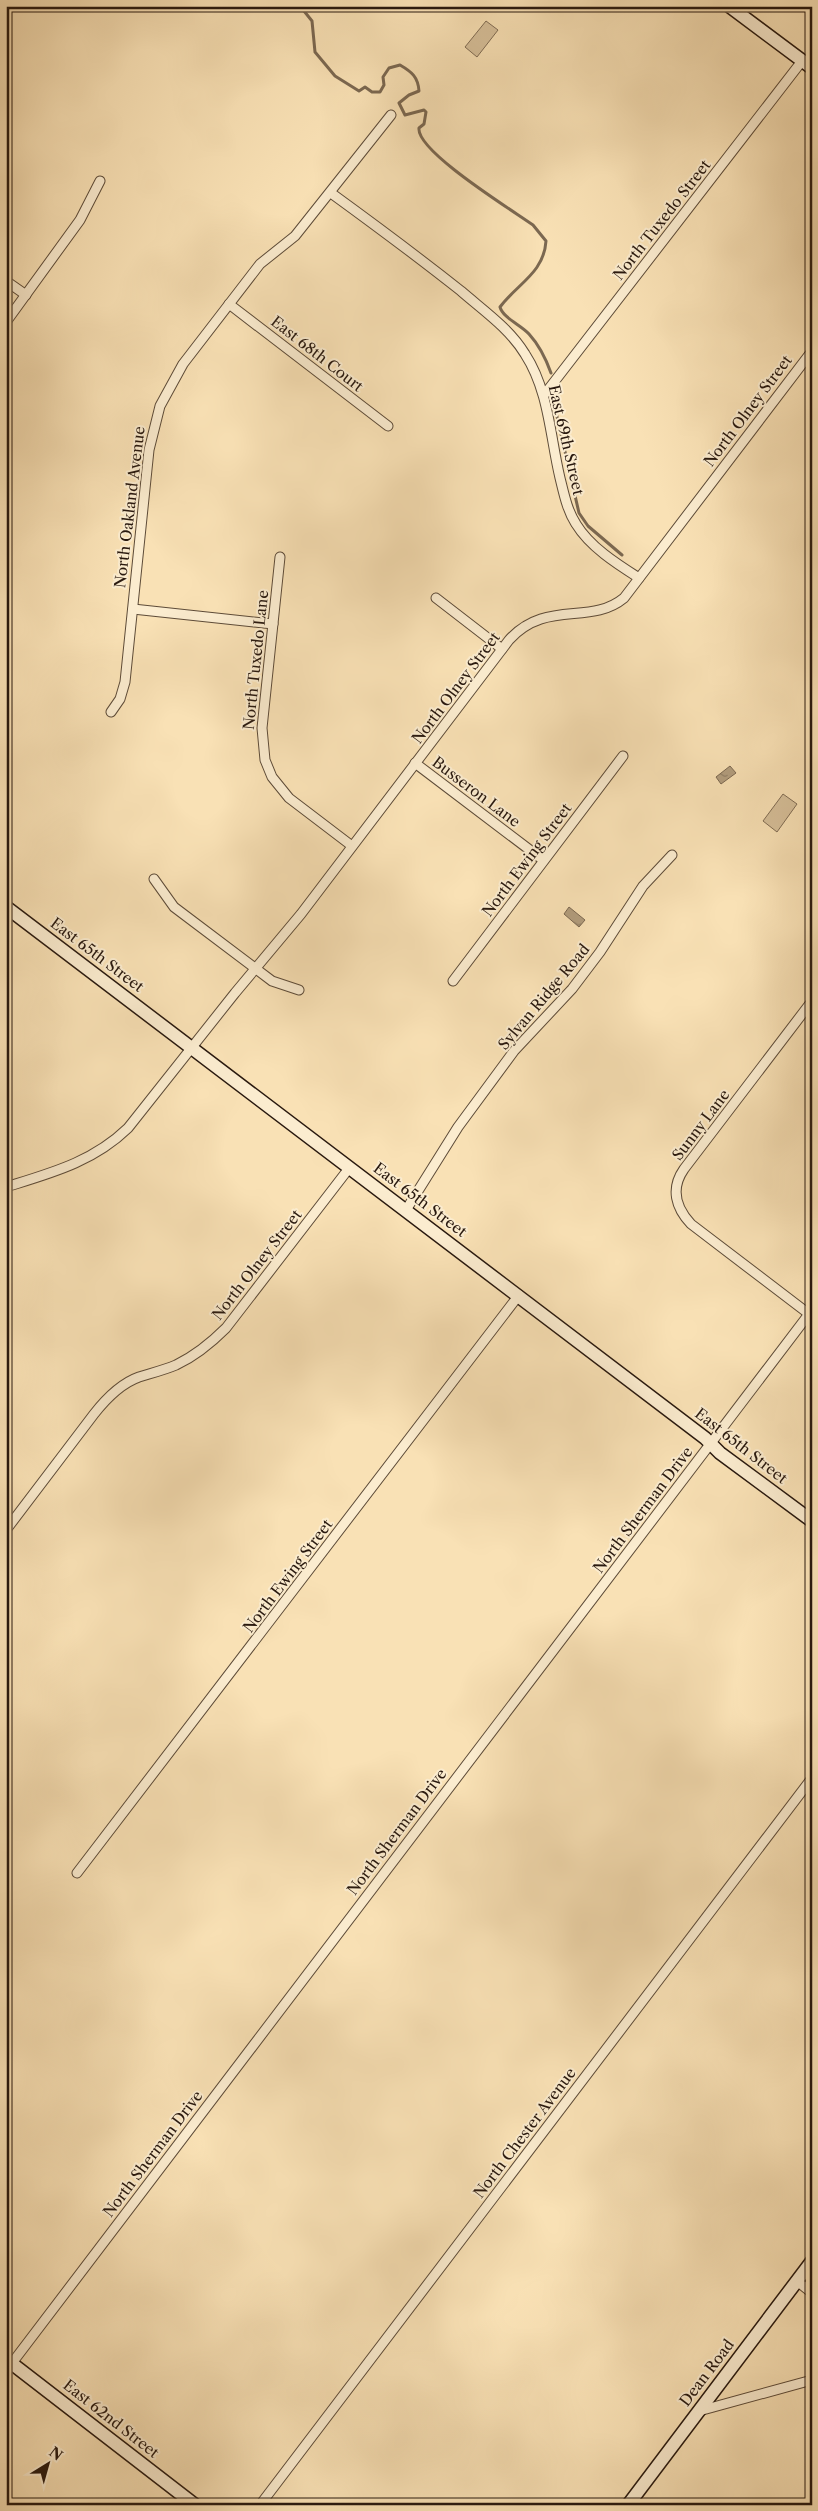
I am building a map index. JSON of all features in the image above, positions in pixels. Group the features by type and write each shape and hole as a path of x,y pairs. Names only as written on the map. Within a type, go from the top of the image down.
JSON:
{"street":[{"path":"729,6 807,64"},
{"name":"North Tuxedo Street","path":"544,395 807,64"},
{"name":"North Oakland Avenue","path":"111,712 124,689 149,450 155,419 175,375 260,264 291,240 331,193 391,115"},
{"path":"6,322 80,220 100,181"},
{"name":"East 69th Street","path":"331,193 416,255 496,320 517,342 527,356 544,395 559,474 566,501 573,518 586,536 599,548 639,578"},
{"path":"6,281 26,295"},
{"name":"East 68th Court","path":"229,304 388,426"},
{"name":"North Olney Street","path":"191,1047 301,914 502,649 519,630 542,617 601,610 615,605 626,596 812,351"},
{"name":"North Tuxedo Lane","path":"280,557 262,728 265,760 272,777 289,798 352,846"},
{"path":"436,598 502,649"},
{"path":"133,609 273,624"},
{"name":"North Ewing Street","path":"453,981 622,756"},
{"name":"Busseron Lane","path":"415,763 543,860"},
{"name":"Sylvan Ridge Road","path":"406,1210 462,1122 514,1051 572,989 600,952 642,886 672,854"},
{"path":"154,879 174,907 276,983 299,990"},
{"name":"East 65th Street","path":"6,907 519,1295 711,1444 720,1454 812,1521"},
{"name":"Sunny Lane","path":"810,1312 691,1224 680,1210 676,1189 684,1169 812,1001"},
{"path":"6,1187 73,1166 108,1146 131,1124 191,1047"},
{"name":"North Olney Street","path":"6,1530 89,1420 109,1398 140,1377 156,1373 184,1361 206,1346 226,1328 350,1167"},
{"name":"North Ewing Street","path":"77,1873 519,1295"},
{"name":"North Sherman Drive","path":"8,2364 810,1312"},
{"name":"North Chester Avenue","path":"260,2505 812,1778"},
{"name":"Dean Road","path":"628,2505 812,2261"},
{"path":"797,2281 812,2292"},
{"name":"East 62nd Street","path":"8,2364 195,2505"},
{"path":"699,2411 812,2380"}],"shaded area":[{"path":"486,21 498,30 477,57 465,47"},
{"path":"783,794 797,804 777,832 763,821"}],"water":[{"path":"730,766 736,773 721,784 716,777"},
{"path":"569,907 585,920 579,927 564,914"}],"waterway":[{"path":"300,6 312,21 315,52 335,76 359,91 365,87 372,92 380,92 384,85 383,77 389,68 400,65 411,73 416,78 419,91 409,95 399,103 405,115 424,110 426,112 424,124 419,128 422,138 448,165 533,225 546,241 544,252 535,270 500,307 508,318 526,331 533,339 551,373"},
{"path":"553,399 579,513 588,526 622,555"}]}
